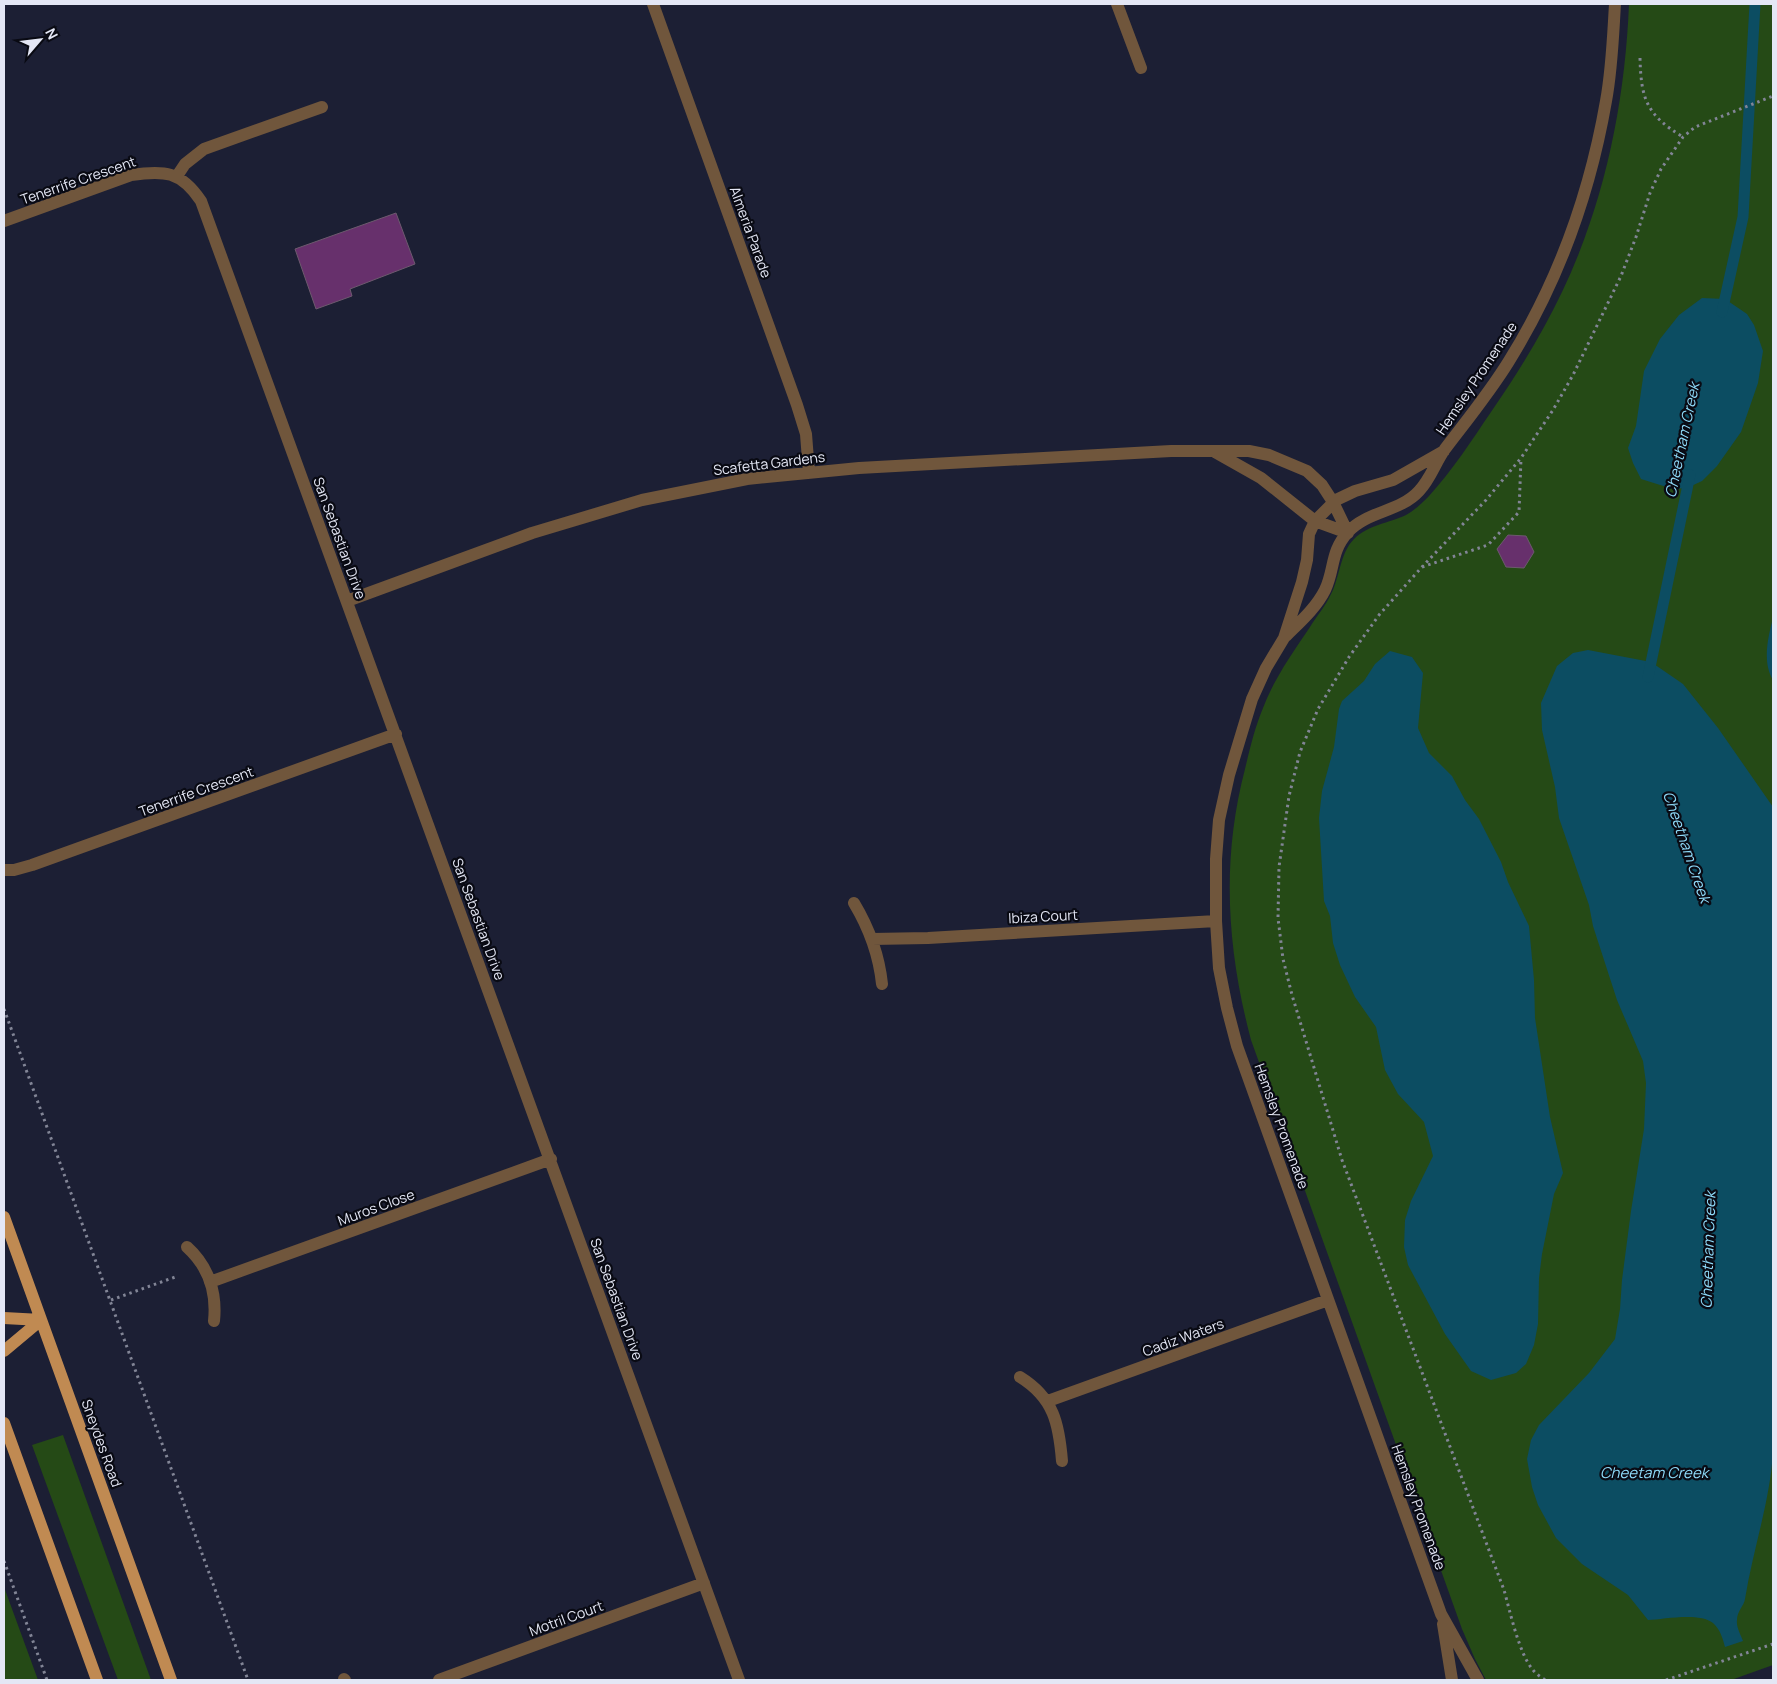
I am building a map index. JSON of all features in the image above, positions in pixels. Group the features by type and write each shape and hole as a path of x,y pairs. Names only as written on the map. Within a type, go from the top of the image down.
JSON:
{"main road":[{"name":"Sneydes Road","path":"4,1217 171,1680"},
{"path":"4,1318 41,1320"},
{"path":"4,1351 41,1320"},
{"path":"4,1423 97,1680"}],"street":[{"name":"Almeria Parade","path":"653,4 797,405 806,434 809,473"},
{"path":"1117,4 1141,68"},
{"name":"Hemsley Promenade","path":"1284,638 1309,613 1324,591 1333,559 1340,542 1348,532 1357,523 1375,513 1388,510 1417,493 1430,478 1444,452 1508,362 1532,321 1559,264 1582,200 1597,148 1608,91 1613,46 1614,4"},
{"path":"177,176 185,164 204,148 322,107"},
{"name":"Tenerrife Crescent","path":"4,221 131,175 157,172 177,176"},
{"name":"San Sebastian Drive","path":"177,176 194,189 208,217 739,1680"},
{"name":"Scafetta Gardens","path":"347,601 481,551 642,500 748,479 859,468 1171,451 1249,451 1269,455 1307,471 1322,485 1348,532"},
{"name":"Scafetta Gardens","path":"1213,451 1261,478 1315,521"},
{"name":"Hemsley Promenade","path":"1444,452 1393,480 1355,491 1333,502 1315,521 1309,534 1307,560 1302,582 1284,638 1266,668 1252,699 1228,775 1218,829 1216,921 1226,1008 1237,1046 1441,1614 1478,1680"},
{"path":"1315,521 1348,532"},
{"name":"Tenerrife Crescent","path":"4,870 14,870 32,865 396,734"},
{"path":"854,903 872,939 882,984"},
{"name":"Ibiza Court","path":"872,939 1216,921"},
{"name":"Muros Close","path":"210,1282 551,1159"},
{"path":"190,1249 204,1267 215,1295 214,1321"},
{"name":"Cadiz Waters","path":"1048,1401 1328,1300"},
{"path":"1020,1377 1032,1384 1048,1401 1060,1434 1062,1461"},
{"name":"Motril Court","path":"439,1680 704,1583"},
{"name":"Hemsley Promenade","path":"1441,1614 1452,1680"}],"path":[{"path":"1640,56 1641,85 1645,99 1665,126 1683,138"},
{"path":"1545,1680 1533,1670 1527,1661 1504,1590 1342,1160 1292,995 1283,959 1278,918 1279,867 1289,796 1304,744 1318,709 1349,657 1379,615 1486,500 1521,458 1553,410 1573,375 1621,276 1650,193 1662,169 1683,138 1695,127 1773,96"},
{"path":"1421,568 1488,545 1519,512 1521,458"},
{"path":"4,1009 248,1680"},
{"path":"111,1300 182,1274 190,1249"},
{"path":"4,1561 47,1680"},
{"path":"1666,1680 1773,1644"}],"green space":[{"path":"1629,4 1773,4 1773,1665 1731,1680 1486,1680 1462,1629 1251,1040 1243,1006 1232,939 1230,871 1232,837 1245,769 1263,708 1284,666 1333,591 1342,560 1349,545 1366,530 1399,518 1415,509 1437,486 1511,383 1538,338 1562,292 1590,223 1610,151 1623,78"},
{"path":"63,1435 151,1680 118,1680 32,1445"},
{"path":"4,1587 38,1680 4,1680"}],"water":[{"path":"1702,298 1725,299 1747,314 1754,325 1763,351 1758,383 1741,432 1717,466 1702,481 1687,488 1673,489 1641,479 1628,448 1636,426 1644,371 1660,339 1679,315"},
{"path":"1773,618 1773,680 1767,657"},
{"name":"Cheetam Creek","path":"1588,650 1651,662 1683,684 1718,728 1773,807 1773,1452 1765,1507 1744,1602 1737,1617 1737,1625 1743,1641 1725,1647 1718,1628 1707,1620 1682,1617 1648,1620 1628,1595 1582,1564 1556,1538 1538,1505 1532,1487 1527,1459 1531,1440 1539,1425 1589,1373 1615,1339 1631,1211 1644,1129 1646,1083 1643,1061 1617,1000 1593,926 1589,905 1559,818 1555,787 1542,730 1541,703 1557,666 1573,653"},
{"path":"1390,651 1412,657 1423,673 1418,728 1429,753 1452,776 1465,800 1479,819 1501,862 1508,882 1529,926 1535,1018 1550,1117 1563,1173 1554,1194 1542,1254 1539,1278 1538,1324 1534,1345 1526,1364 1516,1373 1491,1380 1471,1371 1445,1334 1408,1265 1404,1247 1405,1220 1411,1201 1433,1156 1424,1122 1398,1094 1385,1070 1376,1027 1355,997 1340,965 1333,943 1330,916 1324,901 1319,818 1322,791 1334,747 1339,709 1342,701 1364,681 1375,664"}],"building":[{"path":"396,213 415,264 350,289 352,296 316,309 295,249"},
{"path":"1508,535 1526,536 1534,552 1524,568 1506,567 1497,549"}],"waterway":[{"name":"Cheetham Creek","path":"1722,312 1743,217 1755,4"},
{"name":"Cheetham Creek","path":"1648,677 1690,475"}]}
